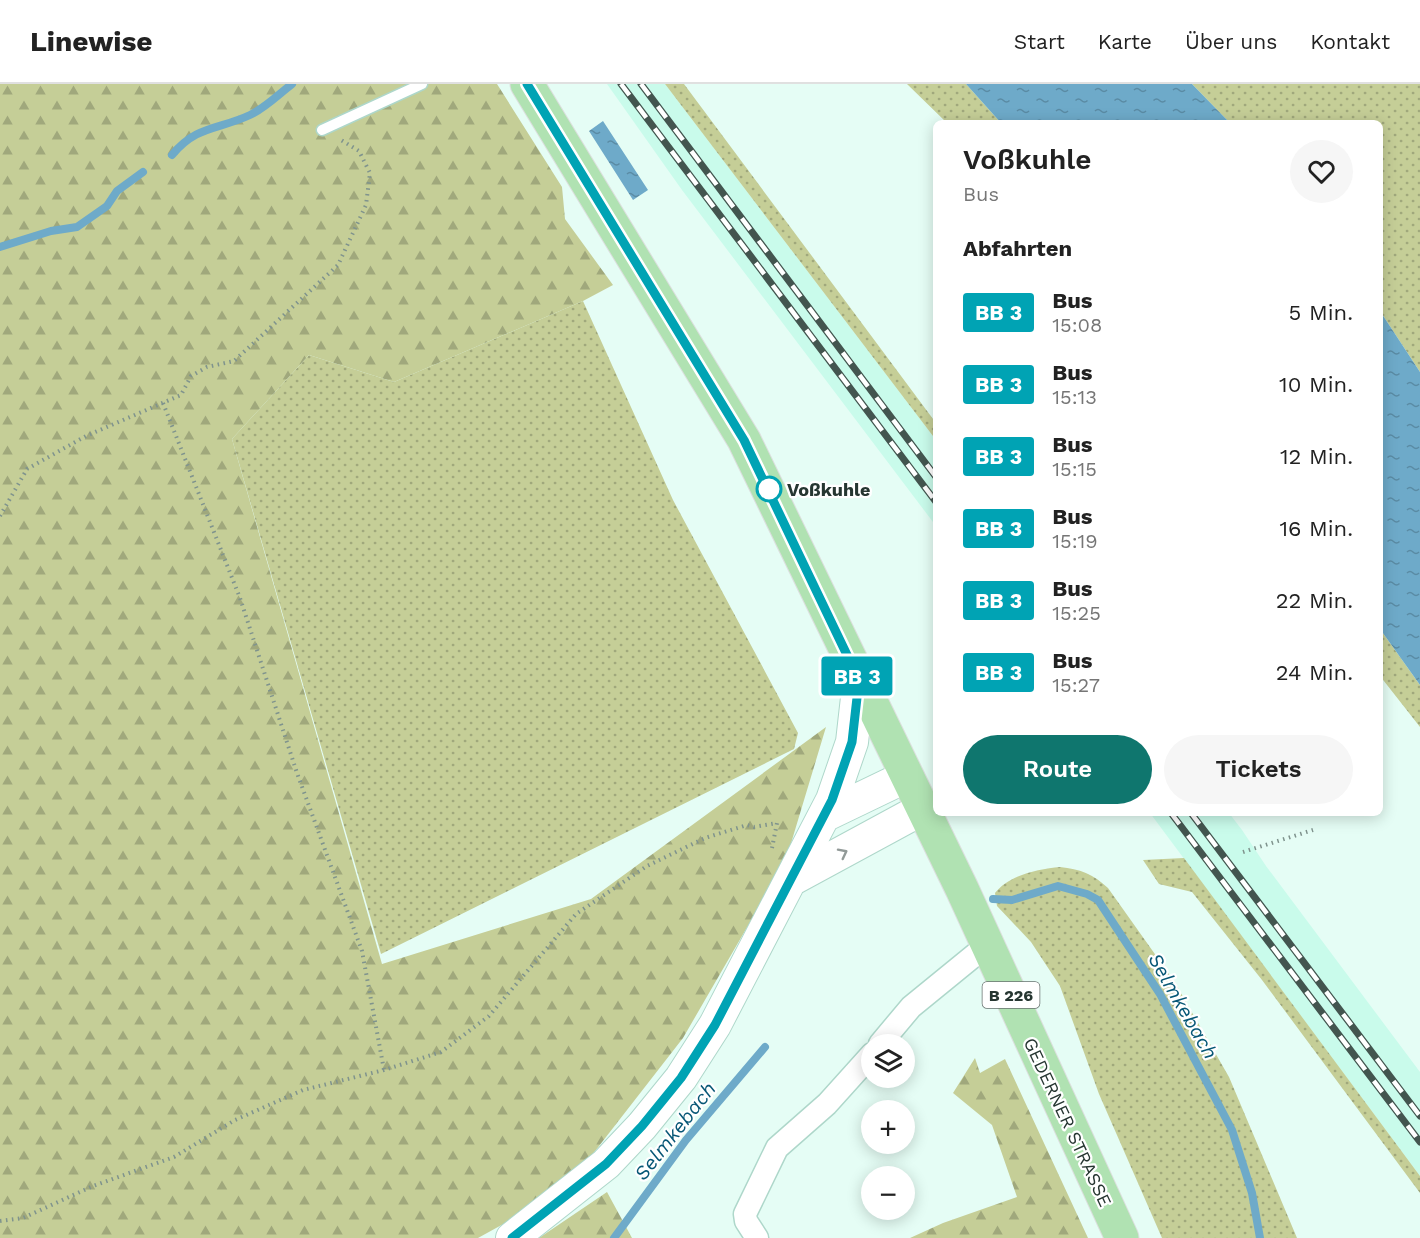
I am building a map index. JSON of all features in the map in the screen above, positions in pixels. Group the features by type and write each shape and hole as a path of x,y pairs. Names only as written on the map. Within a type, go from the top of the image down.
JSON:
{"main road":[{"name":"GEDERNER STRASSE","path":"527,84 744,440 907,776 1122,1238"},
{"path":"512,1238 606,1164 642,1126 681,1078 715,1025 826,815 852,742 859,680"},
{"path":"826,815 907,776"},
{"path":"791,880 922,809"}],"street":[{"path":"888,1034 911,1007 987,945"},
{"path":"757,1238 746,1221 745,1214 777,1148 827,1104 861,1066"}],"lane":[{"path":"322,130 422,84"}],"path":[{"path":"0,516 27,469 86,436 181,395 191,376 207,368 234,361 338,265 366,205 370,173 359,151 322,130"},
{"path":"163,403 240,598 297,773 362,951 384,1070"},
{"path":"0,1221 23,1218 93,1185 174,1158 235,1120 303,1090 384,1070 441,1052 489,1016 576,914 646,866 726,831 747,825 754,827 777,823"},
{"path":"1243,852 1312,830"}],"shaded area":[{"path":"607,84 665,84 933,436 933,522 682,190"},
{"path":"1152,816 1231,816 1242,830 1266,866 1420,1072 1420,1176"}],"green space":[{"path":"0,84 497,84 562,187 565,219 613,285 583,301 394,382 309,355 232,439 382,964 591,899 826,727 786,860 683,1038 585,1164 507,1222 478,1238 0,1238"},
{"path":"665,84 684,84 933,419 933,436"},
{"path":"907,84 966,84 998,120 944,120"},
{"path":"1192,84 1420,84 1420,372 1383,316 1383,120 1227,120"},
{"path":"583,301 673,500 798,733 794,749 381,954 232,439 309,355 394,382"},
{"path":"1383,633 1420,685 1420,727 1383,680"},
{"path":"1184,858 1420,1176 1420,1193 1262,980 1192,892 1159,884 1143,860"},
{"path":"1060,867 1086,873 1108,888 1174,981 1229,1077 1297,1238 1162,1238 1099,1094 1060,986 1031,942 997,906 995,893 1016,877 1033,871"},
{"path":"975,1058 980,1073 1005,1059 1088,1238 910,1238 943,1223 1017,1197 992,1125 953,1093"},
{"path":"607,1192 632,1238 539,1238"}],"water":[{"path":"966,84 1192,84 1227,120 998,120"},
{"path":"603,121 648,190 633,200 589,131"},
{"path":"1383,316 1420,372 1420,685 1383,633"}],"waterway":[{"path":"172,155 181,145 199,133 256,112 292,84"},
{"path":"0,247 51,231 77,227 107,206 117,191 143,172"},
{"name":"Selmkebach","path":"993,899 1012,900 1058,886 1087,894 1098,900 1160,994 1232,1130 1252,1193 1260,1238"},
{"name":"Selmkebach","path":"614,1238 686,1140 765,1047"}],"railway":[{"path":"621,84 933,498"},
{"path":"641,84 933,473"},
{"path":"1173,816 1420,1142"},
{"path":"1193,816 1420,1116"}],"bus line":[{"path":"512,1238 606,1164 642,1126 681,1078 715,1025 826,815 852,742 859,680 744,440 652,285 558,139 527,84"}],"place":[{"name":"Voßkuhle","path":"769,489"}]}
